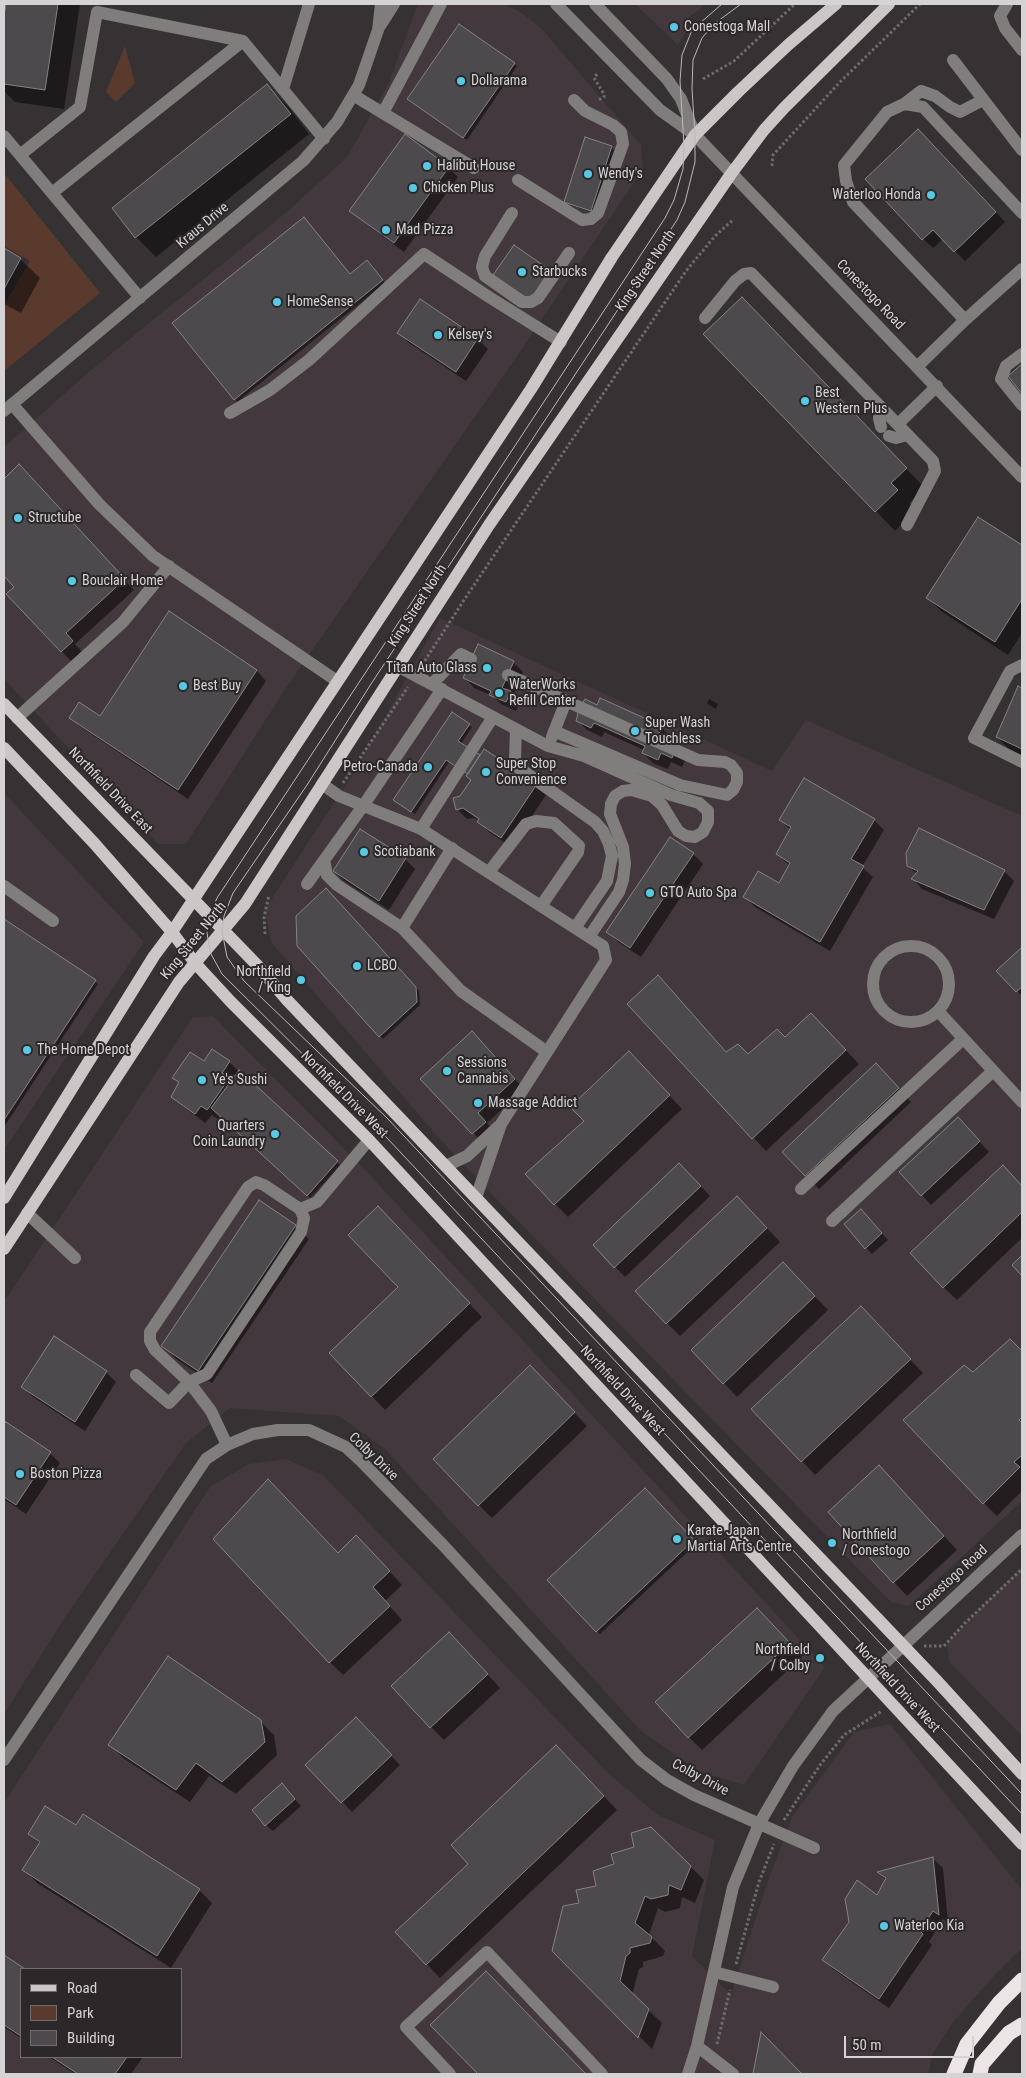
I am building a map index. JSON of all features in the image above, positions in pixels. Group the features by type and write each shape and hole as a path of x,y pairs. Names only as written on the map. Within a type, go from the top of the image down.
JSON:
{"highway":[{"path":"954,2074 967,2044 999,2003 1022,1980"},
{"path":"980,2074 982,2064 1009,2034 1022,2026"}],"main road":[{"name":"King Street North","path":"4,1198 154,956 172,932 562,342 612,258 695,135 788,45 836,4"},
{"name":"King Street North","path":"4,1249 178,982 245,904 489,525 731,174 764,130 784,108 869,21 889,4"},
{"name":"Northfield Drive East","path":"4,704 222,931"},
{"path":"4,748 35,779 172,932"},
{"name":"Northfield Drive West","path":"222,931 257,964 287,1000 903,1646 1022,1774"},
{"name":"Northfield Drive West","path":"172,932 195,963 231,1002 369,1140 1022,1844"}],"street":[{"path":"283,89 309,4"},
{"name":"Kraus Drive","path":"8,407 303,161 324,139 337,122 359,84 378,30 382,4"},
{"name":"Kraus Drive","path":"378,30 394,4"},
{"path":"383,113 441,4"},
{"name":"Conestogo Road","path":"556,4 660,110 695,135 918,366 1022,477"},
{"name":"Conestogo Road","path":"596,4 667,79 681,99 695,135"},
{"path":"1007,4 1000,16 1005,28 1022,50"},
{"path":"20,155 80,108 97,12 243,41 324,139"},
{"path":"52,193 243,41"},
{"path":"952,60 1022,150"},
{"path":"965,320 853,202 846,181 844,165 887,112 904,104 921,91 935,96 960,112 983,100"},
{"path":"354,95 474,168"},
{"path":"518,180 582,220 591,219 598,214 623,144 621,132 613,125 585,111 574,100"},
{"path":"904,104 923,107 1022,213"},
{"path":"4,136 140,298"},
{"path":"512,213 485,256 482,267 485,276 522,302 532,302 538,298 569,253"},
{"path":"230,413 270,390 309,360 424,254 562,342"},
{"path":"918,366 965,320 1022,269"},
{"path":"705,318 735,281 744,274 751,273 934,461 935,470 906,525"},
{"path":"1022,354 1006,366 1001,379 1022,405"},
{"path":"898,424 937,386"},
{"path":"8,407 99,504 153,556 337,681"},
{"path":"882,408 880,418 885,432 896,438 908,435"},
{"path":"17,718 123,622 169,566"},
{"path":"307,884 364,806 437,687 461,654 472,659"},
{"path":"1022,665 1010,671 974,738 1022,762"},
{"path":"397,666 548,746 584,756 671,795 699,802 708,812 708,822 703,832 695,837 686,836 678,831 662,805 652,796 631,790 623,791 615,796 611,804 610,814 624,847 625,864 623,880 619,892 589,936"},
{"path":"508,675 698,760 725,762 731,765 737,773 737,782 734,790 727,795 680,785 554,730"},
{"path":"548,746 566,701"},
{"path":"421,829 493,717"},
{"path":"516,729 515,759 519,768 595,822 603,831 609,844 612,856 607,881 575,928"},
{"path":"322,784 336,794 421,829 603,946 606,960 501,1124 476,1198"},
{"path":"490,872 526,824 536,820 554,823 579,846 578,852 541,906"},
{"path":"402,928 452,848"},
{"path":"324,860 327,875 337,885 402,928 461,991 547,1052"},
{"path":"4,886 53,921"},
{"path":"902,946 916,946 930,950 941,959 947,972 949,986 946,1000 938,1011 926,1019 913,1022 899,1020 886,1013 878,1002 873,989 874,974 880,962 890,952 902,946"},
{"path":"938,1011 1022,1102"},
{"path":"801,1189 963,1039"},
{"path":"832,1221 993,1071"},
{"path":"446,1166 467,1156 501,1124"},
{"path":"300,1209 316,1202 369,1140"},
{"path":"136,1375 169,1402 189,1382 206,1374 301,1232 304,1218 300,1209 264,1185 256,1182 248,1187 150,1332 150,1341 155,1350 189,1382 210,1411 227,1445"},
{"path":"27,1213 75,1258"},
{"name":"Colby Drive","path":"4,1760 206,1459 227,1445 253,1434 278,1430 310,1430 346,1448 443,1546 641,1760 667,1780 694,1795 814,1848"},
{"name":"Conestogo Road","path":"903,1646 1022,1535"},
{"path":"688,2074 697,2046 733,1887 759,1824 793,1766 833,1711 903,1646"},
{"path":"450,2074 406,2027 487,1952 602,2074"},
{"path":"714,1972 773,1987"},
{"path":"697,2046 733,2074"}],"path":[{"path":"703,79 734,61 795,4"},
{"path":"772,166 773,156 840,82 920,4"},
{"path":"594,110 597,101 604,98 604,94 594,78 597,74"},
{"path":"336,794 476,581 686,271 715,236 734,219"},
{"path":"265,934 264,917 269,896 274,888"},
{"path":"903,1646 944,1646 966,1622 1022,1569"},
{"path":"785,1818 820,1765 844,1735 857,1725 874,1717 892,1703"},
{"path":"736,1963 759,1882 776,1839"},
{"path":"716,2050 731,1987"}],"shaded area":[{"path":"418,4 503,4 519,11 541,28 641,145 643,169 513,362 286,688 186,844 158,844 4,679 4,447 90,371 288,211 347,157 388,85"},
{"name":"Conestoga Mall","path":"635,4 707,4 689,17 693,21 678,45"},
{"path":"440,618 772,771 806,720 1022,816 1022,1501 909,1606 891,1602 486,1188 437,1136 271,942 265,909 354,772"},
{"name":"The Home Depot","path":"4,793 144,942 4,1150"},
{"path":"213,1016 368,1173 825,1667 744,1785 698,1771 640,1730 384,1448 339,1416 230,1408 186,1443 64,1619 4,1714 4,1302 193,1017"},
{"path":"286,1459 324,1476 609,1774 658,1815 715,1840 692,1956 731,1995 767,1884 792,1817 854,1732 890,1724 1022,1890 1022,1948 992,1978 954,2021 933,2053 928,2074 4,2074 4,1803 210,1487 249,1464"},
{"path":"1022,1566 1022,1736 949,1662 947,1643"}],"green space":[{"path":"125,46 135,83 116,102 106,92"},
{"path":"4,173 100,293 4,371 4,305 30,261 4,246"}],"building":[{"path":"6,4 58,4 45,90 4,84 4,16"},
{"name":"Dollarama","path":"459,24 515,63 463,138 407,99"},
{"path":"267,84 291,114 135,238 112,208"},
{"name":"Waterloo Honda","path":"918,129 996,212 954,252 933,230 922,240 865,179"},
{"path":"405,134 449,167 394,243 349,211"},
{"name":"Wendy's","path":"585,137 612,146 591,211 564,202"},
{"name":"HomeSense","path":"304,217 350,274 367,260 383,280 234,400 172,323"},
{"name":"Starbucks","path":"514,245 550,270 530,300 493,275"},
{"path":"4,248 21,258 4,289"},
{"name":"Best Western Plus","path":"742,297 907,468 891,483 898,490 875,512 703,334"},
{"name":"Kelsey's","path":"420,299 478,338 456,372 397,333"},
{"path":"1022,364 1022,394 1008,376"},
{"path":"19,464 125,579 66,633 73,641 61,652 6,594 14,587 4,576 4,479"},
{"path":"978,517 1022,545 1022,599 995,642 926,598"},
{"name":"Best Buy","path":"169,611 257,670 178,790 69,718 79,702 100,716"},
{"path":"478,644 514,661 502,688 511,691 506,702 489,695 491,691 463,678"},
{"path":"1018,686 1022,688 1022,749 996,737"},
{"name":"Super Wash Touchless","path":"600,698 662,726 659,733 679,742 672,758 661,753 658,760 642,753 645,746 594,723 591,728 576,721 579,708 585,699 597,705"},
{"name":"Petro-Canada","path":"452,712 470,724 458,741 480,755 468,774 446,760 411,812 393,800"},
{"path":"484,749 537,784 501,838 477,822 479,819 463,808 456,810 453,798 460,796 471,780 466,776"},
{"path":"804,778 875,819 851,859 864,866 820,942 743,897 758,871 779,883 790,863 776,854 791,827 779,820"},
{"path":"919,828 1005,870 984,910 911,879 918,871 907,866 906,853"},
{"path":"360,829 406,858 379,901 333,871"},
{"name":"GTO Auto Spa","path":"670,837 694,853 630,948 606,932"},
{"name":"LCBO","path":"326,888 416,987 417,1002 379,1037 297,946 296,916"},
{"name":"The Home Depot","path":"4,919 96,980 4,1120"},
{"path":"1022,947 1022,987 1016,992 996,971"},
{"path":"658,975 726,1052 738,1044 748,1054 777,1029 785,1037 811,1013 846,1050 752,1139 627,1004"},
{"path":"472,1031 515,1079 478,1113 486,1122 472,1134 420,1079"},
{"name":"Ye's Sushi","path":"212,1049 230,1061 222,1073 230,1077 207,1110 201,1106 195,1114 171,1097 179,1082 172,1078 190,1052 204,1061"},
{"path":"629,1051 670,1095 554,1205 525,1174 584,1121 570,1107"},
{"path":"876,1063 899,1088 805,1176 782,1152"},
{"name":"Quarters Coin Laundry","path":"239,1070 338,1161 307,1196 211,1108"},
{"path":"958,1117 980,1141 921,1196 899,1172"},
{"path":"679,1163 701,1186 614,1268 593,1245"},
{"path":"1003,1165 1022,1186 1022,1212 943,1288 910,1253"},
{"path":"737,1196 767,1228 666,1324 635,1291"},
{"path":"259,1200 296,1225 198,1371 161,1346"},
{"path":"378,1206 470,1303 371,1397 329,1353 398,1287 348,1235"},
{"path":"861,1209 882,1233 865,1249 844,1224"},
{"path":"1022,1255 1022,1276 1012,1265"},
{"path":"783,1262 815,1296 723,1384 691,1350"},
{"path":"861,1306 911,1359 801,1462 751,1409"},
{"path":"54,1336 107,1371 75,1422 21,1387"},
{"path":"1010,1339 1022,1351 1022,1417 1019,1420 1022,1423 1022,1455 1014,1462 1020,1467 983,1504 903,1420 964,1365 973,1372"},
{"path":"530,1365 575,1412 478,1506 433,1459"},
{"name":"Boston Pizza","path":"6,1422 51,1452 16,1505 4,1497 4,1424"},
{"path":"879,1465 944,1536 893,1583 828,1512"},
{"path":"268,1479 338,1553 356,1535 390,1571 373,1587 390,1606 329,1663 213,1539"},
{"path":"645,1488 694,1540 596,1632 547,1580"},
{"path":"757,1608 790,1643 688,1738 655,1702"},
{"path":"449,1632 488,1674 430,1728 391,1686"},
{"path":"168,1656 261,1720 265,1742 222,1782 196,1763 176,1790 108,1745"},
{"path":"356,1717 392,1755 341,1803 305,1765"},
{"path":"556,1745 604,1796 426,1965 395,1932 468,1864 451,1845"},
{"path":"282,1783 295,1799 265,1826 252,1810"},
{"path":"45,1806 76,1825 83,1814 200,1889 157,1956 22,1870 40,1842 28,1834"},
{"path":"651,1827 691,1866 681,1890 669,1885 668,1895 651,1899 645,1896 635,1923 652,1937 650,1943 630,1948 630,1953 626,1956 620,1981 649,2009 638,2038 552,1951 563,1906 579,1903 576,1890 596,1886 593,1871 614,1864 611,1854 634,1847 631,1833"},
{"name":"Waterloo Kia","path":"933,1857 939,1915 933,1911 920,1931 923,1934 879,1999 822,1960 849,1922 845,1899 857,1880 877,1895 886,1878 877,1872"},
{"path":"4,1955 24,1968 20,1968 20,2035 4,2025"},
{"path":"486,1971 586,2074 478,2074 430,2025"},
{"path":"761,2032 802,2074 753,2074"},
{"path":"54,2058 126,2058 115,2074 78,2074"}],"tram line":[{"path":"722,4 692,30 682,55 680,81 684,146 683,169 674,200 665,218 217,898 209,917 207,933 211,954 222,974 387,1138 1022,1814"},
{"path":"741,4 714,24 702,38 693,60 692,89 695,162 685,202 677,220 371,684 307,785 233,893 224,916 222,931 227,957 244,981 387,1118 1022,1794"}],"place":[{"name":"Conestoga Mall","path":"674,27"},
{"name":"Dollarama","path":"461,81"},
{"name":"Halibut House","path":"427,166"},
{"name":"Wendy's","path":"588,174"},
{"name":"Chicken Plus","path":"413,188"},
{"name":"Waterloo Honda","path":"931,195"},
{"name":"Mad Pizza","path":"386,230"},
{"name":"Starbucks","path":"522,272"},
{"name":"HomeSense","path":"277,302"},
{"name":"Kelsey's","path":"438,335"},
{"name":"Best Western Plus","path":"805,401"},
{"name":"Structube","path":"18,518"},
{"name":"Bouclair Home","path":"72,581"},
{"name":"Titan Auto Glass","path":"487,668"},
{"name":"Best Buy","path":"183,686"},
{"name":"WaterWorks Refill Center","path":"499,693"},
{"name":"Super Wash Touchless","path":"635,731"},
{"name":"Petro-Canada","path":"428,767"},
{"name":"Super Stop Convenience","path":"486,772"},
{"name":"Scotiabank","path":"364,852"},
{"name":"GTO Auto Spa","path":"650,893"},
{"name":"LCBO","path":"357,966"},
{"name":"Northfield / King","path":"301,980"},
{"name":"The Home Depot","path":"27,1050"},
{"name":"Sessions Cannabis","path":"447,1071"},
{"name":"Ye's Sushi","path":"202,1080"},
{"name":"Massage Addict","path":"478,1103"},
{"name":"Quarters Coin Laundry","path":"275,1134"},
{"name":"Boston Pizza","path":"20,1474"},
{"name":"Karate Japan Martial Arts Centre","path":"677,1539"},
{"name":"Northfield / Conestogo","path":"832,1543"},
{"name":"Northfield / Colby","path":"820,1658"},
{"name":"Waterloo Kia","path":"884,1926"}]}
